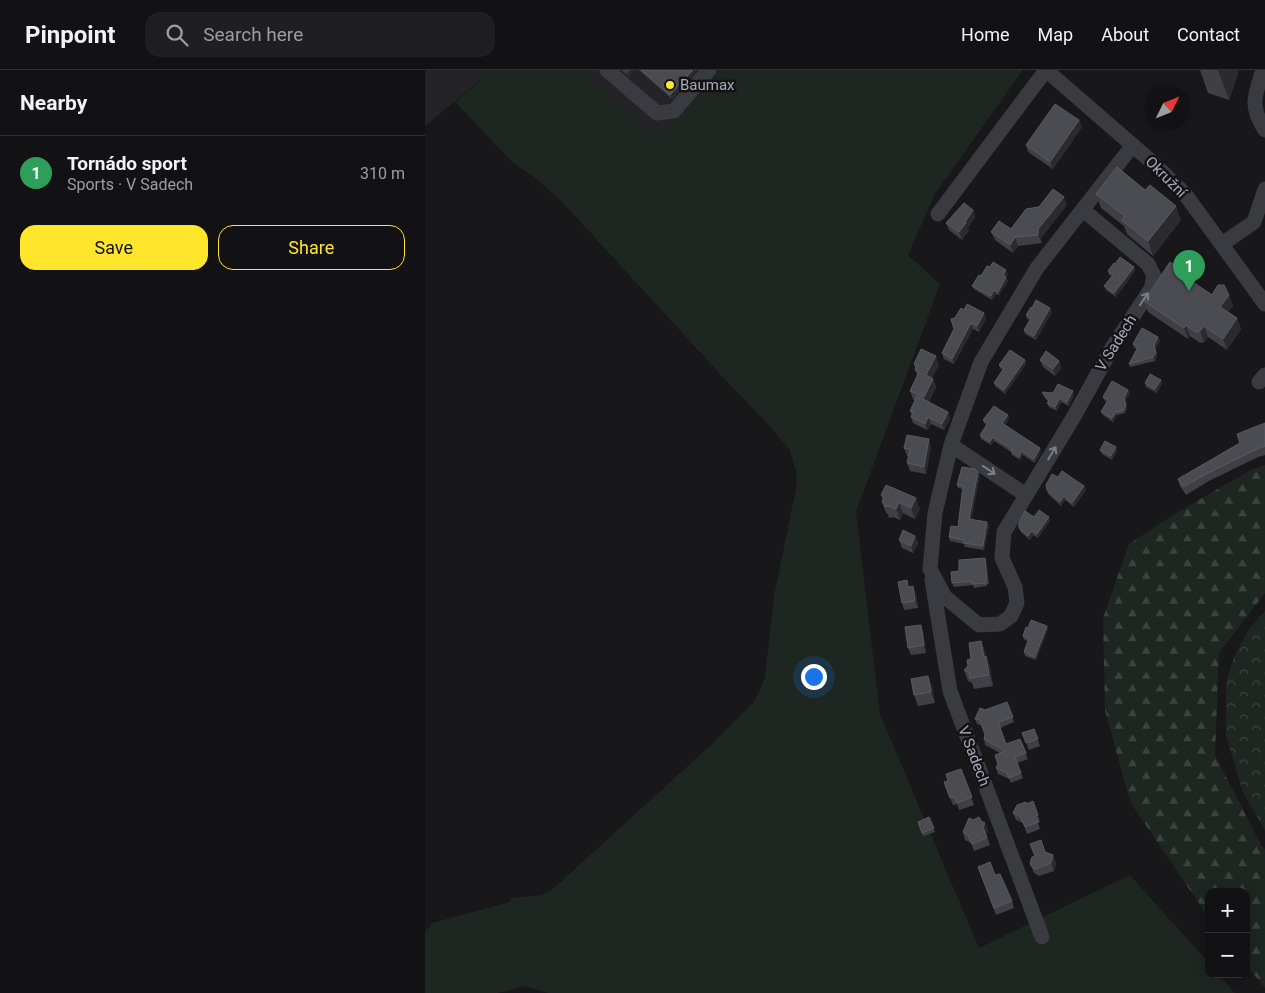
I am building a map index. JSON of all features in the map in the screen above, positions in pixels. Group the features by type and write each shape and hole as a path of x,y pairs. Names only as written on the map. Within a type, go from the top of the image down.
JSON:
{"street":[{"path":"607,70 657,112 674,111 709,70"},
{"path":"938,214 1046,70"},
{"name":"Okružní","path":"1046,70 1133,145 1185,194 1265,304"},
{"path":"1263,70 1254,100 1259,121 1265,130"},
{"name":"V Sadech","path":"1042,937 950,691 930,569 935,513 951,445 981,362 1037,268 1133,145"},
{"path":"1222,244 1254,222 1265,189"},
{"name":"V Sadech","path":"930,569 945,597 979,625 999,624 1011,616 1017,603 1015,587 1002,558 1003,532 1073,418 1112,348 1151,289 1154,276 1148,264 1083,210"},
{"path":"951,445 1026,495"}],"shaded area":[{"path":"425,70 492,70 425,126"},
{"path":"577,70 717,70 659,136"}],"green space":[{"path":"492,70 577,70 659,135 717,70 1023,70 935,194 908,255 940,284 856,512 880,714 979,948 1130,875 1205,959 1205,978 1222,978 1235,993 549,993 525,986 498,993 425,993 425,931 432,923 510,902 511,898 542,895 554,888 713,743 753,703 765,677 774,596 797,476 790,450 766,422 564,204 538,180 513,163 455,102"},
{"path":"1265,465 1265,593 1219,653 1215,755 1261,845 1265,849 1265,988 1250,970 1250,888 1205,888 1205,912 1130,802 1105,710 1103,618 1129,544 1181,510 1251,470"},
{"path":"1265,611 1265,830 1243,793 1226,736 1226,682 1234,657 1248,630"}],"building":[{"name":"Baumax","path":"641,70 693,70 670,95"},
{"path":"1055,104 1079,120 1050,162 1026,145"},
{"path":"1117,167 1145,190 1150,185 1176,206 1148,241 1122,220 1125,216 1096,194"},
{"path":"1053,189 1064,197 1038,229 1038,235 1015,237 1010,245 991,232 999,221 1011,229 1026,209 1039,207"},
{"path":"964,203 973,210 959,232 946,223"},
{"path":"1120,257 1134,267 1114,293 1104,286 1113,275 1108,271"},
{"path":"993,262 1006,270 1003,275 1006,277 998,292 994,290 991,296 972,286 979,275 981,276 987,266 990,267"},
{"path":"1170,262 1185,272 1183,275 1212,295 1218,285 1224,285 1229,295 1220,307 1237,318 1223,339 1204,326 1200,331 1196,332 1186,325 1184,328 1144,301"},
{"path":"1036,300 1050,308 1034,336 1024,330 1031,318 1026,315"},
{"path":"967,304 984,313 977,326 971,323 952,359 942,353 954,329 951,319 955,318 961,308 964,310"},
{"path":"1142,328 1158,337 1154,345 1156,353 1153,357 1129,364 1138,347 1133,344"},
{"path":"921,349 936,356 926,375 933,379 924,397 910,391 919,372 915,370 917,365 914,364"},
{"path":"1010,350 1025,360 1004,390 994,383 1004,368 999,365"},
{"path":"1046,351 1059,361 1053,369 1040,360"},
{"path":"1150,374 1161,380 1155,389 1145,383"},
{"path":"1112,381 1128,390 1124,398 1126,405 1124,410 1116,412 1112,418 1101,412 1108,400 1103,397"},
{"path":"1058,384 1073,391 1067,402 1060,398 1055,407 1047,403 1049,401 1042,392 1053,393"},
{"path":"917,396 948,412 942,424 928,417 925,424 911,417 913,412 910,411"},
{"path":"994,406 1008,415 1002,423 1040,448 1034,459 1022,451 1019,457 1011,451 1012,449 993,437 990,442 980,435 988,423 983,420"},
{"path":"1265,423 1265,446 1183,487 1178,479 1240,443 1237,434"},
{"path":"907,435 929,439 924,467 907,463 910,449 904,448"},
{"path":"1105,441 1116,447 1111,456 1100,450"},
{"path":"962,467 975,469 978,472 969,519 987,522 983,546 964,543 964,540 949,537 951,526 958,527 963,486 957,485"},
{"path":"1062,471 1084,486 1072,503 1064,496 1060,502 1047,490 1046,485 1052,474 1058,477"},
{"path":"886,485 916,498 911,508 899,502 896,509 889,506 885,507 882,502 884,497 881,495"},
{"path":"1039,510 1049,517 1037,534 1032,531 1028,536 1019,528 1019,523 1025,511 1034,517"},
{"path":"903,530 915,536 911,546 899,540"},
{"path":"985,558 986,583 972,584 972,581 952,583 951,572 959,571 959,560"},
{"path":"907,580 908,587 913,586 915,601 902,603 898,582"},
{"path":"1031,620 1047,626 1035,657 1024,652 1029,638 1023,636"},
{"path":"921,625 924,645 908,648 905,627"},
{"path":"981,641 989,675 970,678 969,673 964,670 968,666 967,660 971,659 969,643"},
{"path":"928,676 931,692 914,695 911,679"},
{"path":"1007,702 1013,717 998,722 1006,744 1020,739 1026,753 1015,757 1021,773 1009,778 1007,773 996,768 998,764 995,755 1005,751 984,739 985,735 980,720 975,719 980,708 985,710"},
{"path":"1034,729 1038,739 1026,743 1022,733"},
{"path":"961,769 972,797 957,803 954,797 950,798 944,782 948,781 946,774"},
{"path":"1033,801 1038,815 1035,816 1038,822 1025,827 1020,816 1013,813 1017,805"},
{"path":"929,817 934,828 922,833 918,822"},
{"path":"979,817 985,823 983,827 987,838 972,844 968,835 963,832 969,818 973,820"},
{"path":"1041,840 1045,852 1053,855 1051,863 1036,869 1030,863 1032,857 1035,856 1030,844"},
{"path":"990,862 995,875 1000,874 1012,901 994,908 978,867"}],"place":[{"name":"Baumax","path":"670,85"},
{"name":"Tornádo sport","path":"1189,291"}]}
